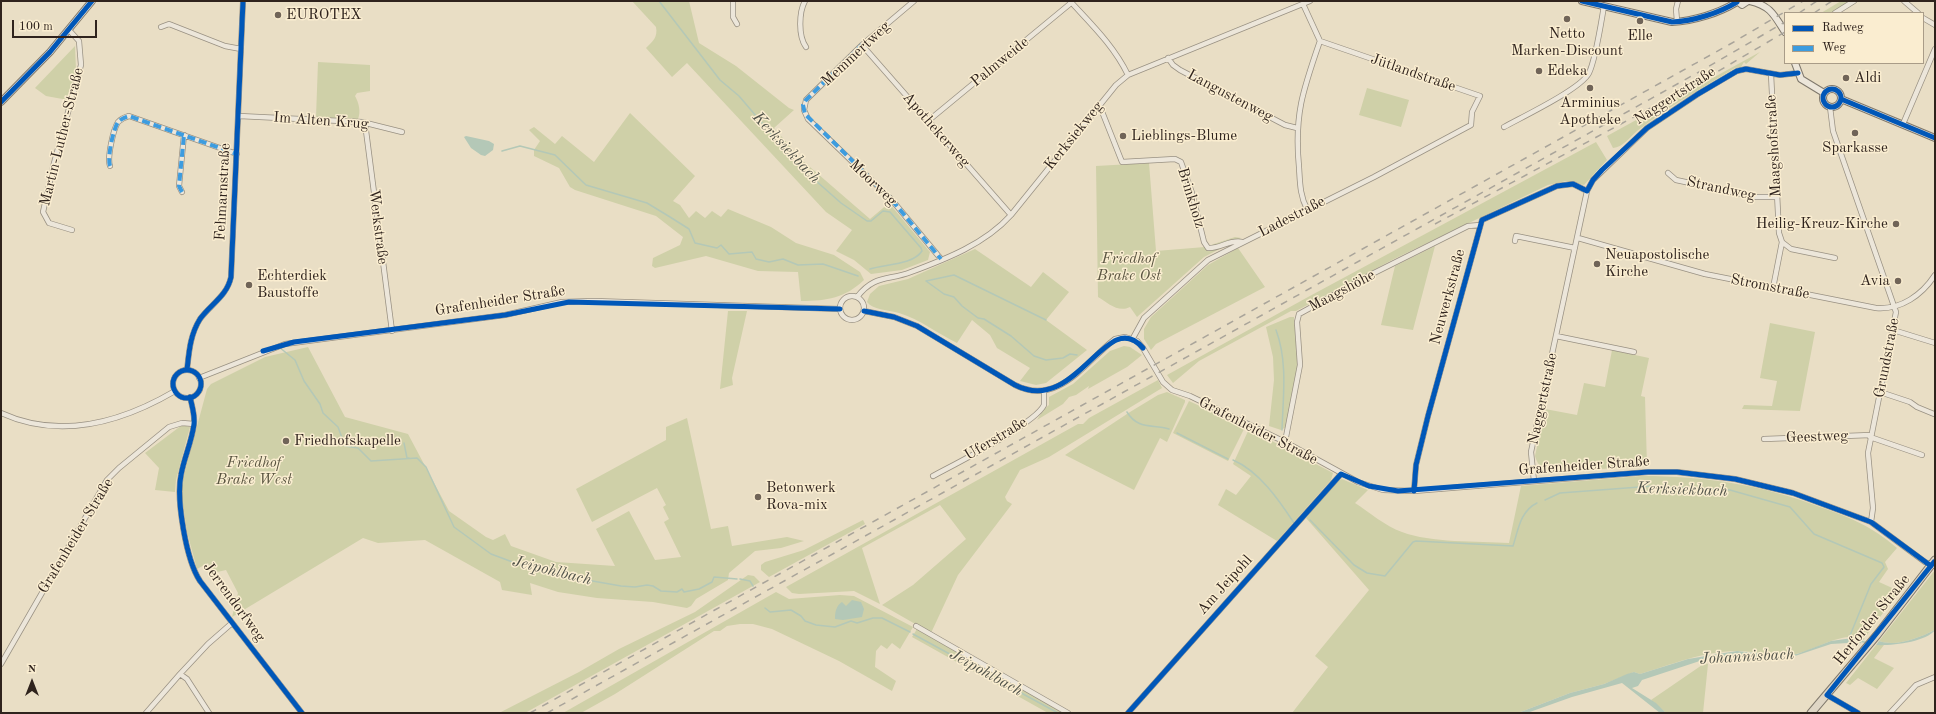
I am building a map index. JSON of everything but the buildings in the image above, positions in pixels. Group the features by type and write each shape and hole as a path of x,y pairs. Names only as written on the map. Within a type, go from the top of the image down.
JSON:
{"main road":[{"path":"1,102 69,30 92,1"},
{"path":"1582,1 1668,21 1677,21 1719,11 1737,2 1744,5 1749,1 1763,4 1770,9 1784,30"},
{"path":"1795,64 1798,73 1804,82 1824,93"},
{"path":"1829,88 1839,92 1841,99 1839,104 1830,107 1823,102 1824,93 1829,88"},
{"path":"1841,99 1935,138"},
{"name":"Herforder Straße","path":"1811,713 1863,652 1934,564"}],"street":[{"name":"Fehmarnstraße","path":"187,370 193,331 201,318 224,294 231,277 243,1"},
{"path":"733,1 733,17 737,24"},
{"path":"805,1 801,8 801,34 803,43 806,47"},
{"name":"Memmertweg","path":"804,110 803,105 806,100 862,45 914,1"},
{"name":"Kerksiekweg","path":"857,297 877,280 907,274 986,238 1011,215 1100,104 1116,85 1128,75 1310,1"},
{"path":"1677,21 1676,9 1678,1"},
{"path":"1837,12 1854,1"},
{"path":"1904,1 1917,12"},
{"path":"1071,2 1101,34 1120,60 1128,75"},
{"name":"Palmweide","path":"928,121 1071,2"},
{"path":"1304,4 1320,41 1303,90 1297,128 1300,190 1302,200 1307,209"},
{"path":"1504,127 1575,88 1586,78 1591,69 1604,6"},
{"path":"1924,19 1935,25"},
{"path":"161,27 169,24 225,46 241,49"},
{"name":"Martin-Luther-Straße","path":"69,30 79,41 81,59 80,73 54,164 43,212 49,223 72,230"},
{"name":"Jütlandstraße","path":"1320,41 1480,96 1472,112 1472,122"},
{"name":"Apothekerweg","path":"862,45 1011,215"},
{"path":"1903,124 1935,49"},
{"name":"Langustenweg","path":"1168,58 1173,65 1186,73 1285,125 1297,128"},
{"name":"Naggertstraße","path":"1534,481 1531,452 1587,191 1593,180 1640,134 1698,94 1741,69 1786,76 1798,73"},
{"name":"Maagshofstraße","path":"1771,74 1779,233 1782,242 1773,288"},
{"name":"Brinkholz","path":"1100,104 1122,162 1175,159 1181,162 1192,193 1204,242 1208,248 1213,248 1232,242 1242,242"},
{"name":"Grundstraße","path":"1830,107 1834,132 1896,307 1896,319 1870,436 1868,470 1873,508 1871,522"},
{"name":"Moorweg","path":"804,110 808,119 898,206 941,259"},
{"path":"110,166 109,156 117,124 126,117 133,116 237,154"},
{"name":"Im Alten Krug","path":"239,116 365,123 402,132"},
{"name":"Ladestraße","path":"1133,338 1144,318 1201,265 1242,242 1470,127 1472,122"},
{"name":"Werkstraße","path":"365,123 392,331"},
{"path":"182,192 179,186 184,135"},
{"name":"Strandweg","path":"1668,173 1676,180 1756,197 1777,197"},
{"path":"1480,226 1482,220 1487,217 1557,186 1573,184 1587,191"},
{"name":"Maagshöhe","path":"1284,442 1300,365 1297,322 1299,314 1374,273 1468,226 1480,226"},
{"name":"Neuwerkstraße","path":"1414,491 1416,465 1428,416 1480,226"},
{"path":"1515,241 1516,236 1575,248"},
{"name":"Stromstraße","path":"1578,238 1705,274 1876,308 1896,307"},
{"path":"1782,242 1791,249 1835,258"},
{"path":"1896,307 1920,293 1935,275"},
{"path":"853,296 857,297 863,302 864,311 860,318 852,321 845,318 840,308 845,298 853,296"},
{"name":"Grafenheider Straße","path":"199,378 285,344 392,331 509,314 569,302 840,308"},
{"path":"864,311 894,317 910,323 1025,390 1044,391 1063,384 1116,339 1125,337 1133,338"},
{"path":"1893,330 1935,343"},
{"path":"1556,336 1634,352"},
{"name":"Grafenheider Straße","path":"1133,338 1143,348 1167,388 1284,442 1341,474 1376,488 1414,491 1642,473 1705,475 1735,479 1773,487 1871,522 1934,564"},
{"path":"187,370 195,373 199,378 201,385 199,391 190,397 181,396 175,391 173,383 175,377 180,372 187,370"},
{"path":"1,413 14,418 41,424 60,426 87,425 126,415 175,391"},
{"name":"Uferstraße","path":"933,476 1016,429 1035,415 1044,405 1044,391"},
{"path":"1880,392 1910,402 1916,407 1934,414"},
{"name":"Jerrendorfweg","path":"190,397 194,424 181,474 179,492 187,544 196,575 302,713"},
{"name":"Grafenheider Straße","path":"1,664 107,480 118,468 169,427 182,423 194,424"},
{"path":"1870,436 1922,455"},
{"name":"Geestweg","path":"1764,439 1870,436"},
{"name":"Am Jeipohl","path":"1128,713 1341,474"},
{"path":"146,713 208,644 232,623"},
{"path":"916,626 1068,713"},
{"path":"180,674 187,679 209,713"},
{"path":"1890,713 1916,685 1935,677"},
{"path":"1827,695 1858,713"}],"green space":[{"path":"632,1 689,1 699,43 736,66 789,108 794,110 774,128 803,161 870,219 889,203 930,252 928,260 902,270 871,274 854,260 836,251 852,230 826,212 687,63 672,77 646,48 656,36 656,27"},
{"path":"1841,1 1850,1 1834,12 1823,12"},
{"path":"75,46 76,70 68,100 46,96 35,88"},
{"path":"1760,52 1746,64 1744,62 1741,67 1735,68 1673,106 1637,131 1623,144 1613,148 1607,136"},
{"path":"318,62 370,65 370,91 357,93 355,96 359,108 358,119 316,117"},
{"path":"1367,88 1409,100 1401,127 1359,115"},
{"path":"630,113 695,176 673,201 680,205 689,218 696,211 705,218 712,211 721,217 728,209 771,227 796,243 834,255 860,272 864,280 843,295 827,299 801,301 798,272 758,271 706,256 655,268 652,266 653,258 680,245 683,237 656,216 575,190 570,187 559,168 534,156 534,150 540,141 529,130 534,127 555,144 562,136 594,162"},
{"path":"1596,142 1607,160 1584,185 1566,181 1548,185 1394,259 1296,311 1291,311 1199,361 1173,383 1167,375 1308,297"},
{"name":"Friedhof Brake Ost","path":"1149,163 1156,251 1205,247 1235,237 1241,238 1204,257 1137,317 1130,307 1126,309 1117,308 1098,297 1096,166"},
{"path":"1435,246 1413,330 1381,325 1395,266"},
{"path":"1238,248 1265,287 1156,344 1151,350 1144,339 1144,329 1151,317 1208,265"},
{"path":"975,249 1031,287 1043,272 1069,292 1046,320 1087,350 1046,383 1036,385 1020,381 1030,368 997,348 990,335 972,320 957,343 914,319 899,313 873,307 867,302 870,294 879,286 908,279"},
{"path":"728,311 747,311 732,378 733,385 720,389"},
{"path":"1290,317 1294,317 1298,365 1286,427 1281,430 1269,426 1274,380 1273,357 1266,327"},
{"path":"1770,323 1815,332 1800,411 1742,409 1744,405 1772,406 1777,381 1760,378"},
{"path":"1124,346 1130,347 1142,355 1127,367 1088,389 1089,386 1076,395 1069,397 1063,404 1037,420 1043,410 1049,405 1049,397 1073,384 1110,351"},
{"name":"Friedhof Brake West","path":"308,347 345,417 408,434 449,511 486,537 493,540 505,534 511,546 556,562 615,566 596,529 629,511 655,560 681,557 664,522 669,519 663,507 666,505 657,488 592,522 576,489 666,440 666,427 687,418 711,529 728,526 732,546 787,537 804,541 781,548 755,551 729,573 728,580 696,599 691,606 687,608 653,602 597,598 558,592 530,583 532,595 502,590 500,582 425,540 378,543 363,538 232,617 238,593 226,570 213,573 208,563 197,569 187,532 181,491 207,389 211,384 265,357"},
{"path":"1612,350 1649,358 1641,396 1645,397 1647,466 1554,472 1544,469 1539,465 1535,456 1545,409 1577,415 1584,383 1605,387"},
{"path":"1158,380 1162,388 1049,457 1020,470 1005,497 1007,501 1012,504 958,575 931,633 882,605 913,585 966,539 940,505 862,548 880,604 854,591 799,594 792,593 786,587 1078,424 1083,424 1089,418"},
{"path":"1167,392 1185,400 1185,402 1167,442 1160,438 1134,490 1065,455 1130,412 1158,395"},
{"path":"1189,401 1245,427 1228,461 1173,433"},
{"path":"182,425 190,427 176,480 175,492 155,490 159,468 145,453"},
{"path":"1249,429 1333,473 1331,480 1277,541 1218,505 1226,489 1236,495 1251,476 1233,464"},
{"path":"1642,476 1665,476 1733,483 1799,499 1852,519 1870,528 1897,548 1885,562 1888,569 1879,582 1899,591 1864,639 1848,637 1803,652 1789,655 1726,651 1701,655 1640,674 1634,672 1604,684 1570,693 1518,713 1292,713 1328,667 1315,656 1369,590 1306,518 1337,481 1342,479 1368,490 1355,503 1383,523 1402,532 1414,536 1440,540 1509,543 1521,486"},
{"path":"863,520 865,524 769,577 761,570 761,565 765,562 804,550"},
{"path":"1935,570 1935,630 1907,641 1886,643 1879,641"},
{"path":"748,575 754,576 760,582 525,713 499,713 579,672 619,649 695,612"},
{"path":"776,592 789,599 840,595 854,596 913,627 900,649 892,643 887,649 881,645 876,651 875,667 896,681 892,691 839,661 772,629 753,624 740,624 727,626 720,631 714,631 615,694 581,713 563,713"},
{"path":"917,629 1064,713 1048,713 912,637"},
{"path":"1876,645 1884,645 1874,658 1894,668 1877,689 1858,678 1850,685 1846,683"},
{"path":"1705,663 1708,664 1703,713 1666,713 1651,700"}],"water":[{"path":"466,136 489,141 494,144 493,150 485,156 481,155 471,148 464,137"},
{"path":"852,600 861,602 864,609 862,617 843,620 835,619 838,605 842,602 846,606"},
{"path":"1935,630 1924,638 1899,644 1876,645 1879,641 1893,643 1907,641"},
{"path":"1860,637 1864,639 1858,646 1848,643 1831,644 1786,659 1772,660 1757,657 1738,658 1718,655 1642,680 1638,686 1632,688 1656,703 1666,713 1660,713 1622,683 1572,697 1527,713 1518,713 1570,693 1604,684 1627,674 1634,672 1640,674 1688,659 1737,651 1771,655 1797,654 1831,641"}],"waterway":[{"name":"Kerksiekbach","path":"659,1 720,80 739,96 798,165 841,203 867,221 871,221 883,211 890,212 921,248 922,251 918,256 906,262 870,269"},
{"path":"502,151 520,146 555,155 586,185 647,203 689,229 695,243 717,248 721,245 729,254 752,252 756,259 769,262 783,259 798,265 823,264 858,276"},
{"path":"926,281 954,275 1046,320"},
{"name":"Kerksiekbach","path":"926,281 944,294 954,297 962,306 978,318 984,319 1011,336 1034,356 1046,360 1063,358 1070,354 1077,355"},
{"path":"1276,330 1282,354 1284,380 1282,430"},
{"name":"Jeipohlbach","path":"279,347 295,360 304,381 320,404 323,413 338,427 345,446 358,448 371,461 417,458 426,467 454,527 491,554 526,567 564,576 621,586 635,587 647,585 653,586 661,591 677,592 682,589 684,592 699,589 712,582 714,577 737,579"},
{"name":"Kerksiekbach","path":"1127,412 1136,422 1169,429"},
{"name":"Kerksiekbach","path":"1177,433 1228,459"},
{"path":"404,443 407,458 409,458"},
{"name":"Kerksiekbach","path":"1233,460 1251,471 1268,487 1294,523"},
{"name":"Kerksiekbach","path":"1545,500 1560,493 1653,486 1730,490 1790,507 1814,534 1882,563 1884,567 1871,584 1849,638"},
{"name":"Kerksiekbach","path":"1310,520 1354,565 1367,573 1385,576 1413,542 1416,541 1513,546 1523,516 1537,503"},
{"name":"Jeipohlbach","path":"740,579 750,581 753,586"},
{"name":"Jeipohlbach","path":"765,608 770,612 791,610 801,616 805,621 816,625 835,627 851,621 857,623 873,618 882,618 910,632"},
{"name":"Jeipohlbach","path":"913,634 1058,713"},
{"name":"Johannisbach","path":"1860,641 1868,643"}],"railway":[{"path":"1784,12 1803,1"},
{"path":"1800,12 1817,1"},
{"path":"1816,12 1832,1"},
{"path":"530,713 1732,43 1784,12"},
{"path":"547,713 1706,68 1784,23"},
{"path":"1435,224 1710,76 1784,33"}],"marked path":[{"path":"862,45 806,100 803,105 805,114 891,199 941,259"},
{"path":"110,166 109,162 112,137 116,126 120,120 129,116 237,154"},
{"path":"182,192 179,186 184,135"}],"cycle path":[{"path":"1,102 50,52 92,1"},
{"path":"187,370 190,344 194,331 200,319 222,295 229,284 231,277 243,1"},
{"path":"1582,1 1672,22 1706,16 1737,2"},
{"path":"1414,491 1416,465 1428,416 1482,220 1557,186 1573,184 1587,191 1593,180 1602,170 1647,128 1698,94 1737,71 1746,69 1780,75 1798,73"},
{"path":"1828,89 1836,89 1841,94 1841,98 1839,105 1836,107 1828,107 1823,102 1823,94 1828,89"},
{"path":"1841,99 1935,138"},
{"path":"263,351 294,342 505,315 569,302 840,309"},
{"path":"864,311 894,317 917,326 1015,385 1037,391 1056,387 1073,376 1103,349 1116,340 1129,339 1143,348"},
{"path":"187,370 197,374 201,384 197,394 187,398 177,394 173,384 177,374 187,370"},
{"path":"190,397 194,414 194,424 192,437 182,469 180,486 183,529 190,559 200,581 302,713"},
{"path":"1128,713 1341,474 1369,486 1398,491 1648,472 1677,472 1735,479 1793,493 1871,522 1931,566"},
{"path":"1858,713 1827,695 1934,562"}],"place":[{"name":"EUROTEX","path":"278,15"},
{"name":"Netto Marken-Discount","path":"1567,19"},
{"name":"Elle","path":"1640,21"},
{"name":"Edeka","path":"1539,71"},
{"name":"Aldi","path":"1846,78"},
{"name":"Arminius Apotheke","path":"1590,88"},
{"name":"Sparkasse","path":"1855,133"},
{"name":"Lieblings-Blume","path":"1123,136"},
{"name":"Heilig-Kreuz-Kirche","path":"1896,224"},
{"name":"Neuapostolische Kirche","path":"1597,264"},
{"name":"Avia","path":"1898,281"},
{"name":"Echterdiek Baustoffe","path":"249,285"},
{"name":"Friedhofskapelle","path":"286,441"},
{"name":"Betonwerk Rova-mix","path":"758,497"}]}
